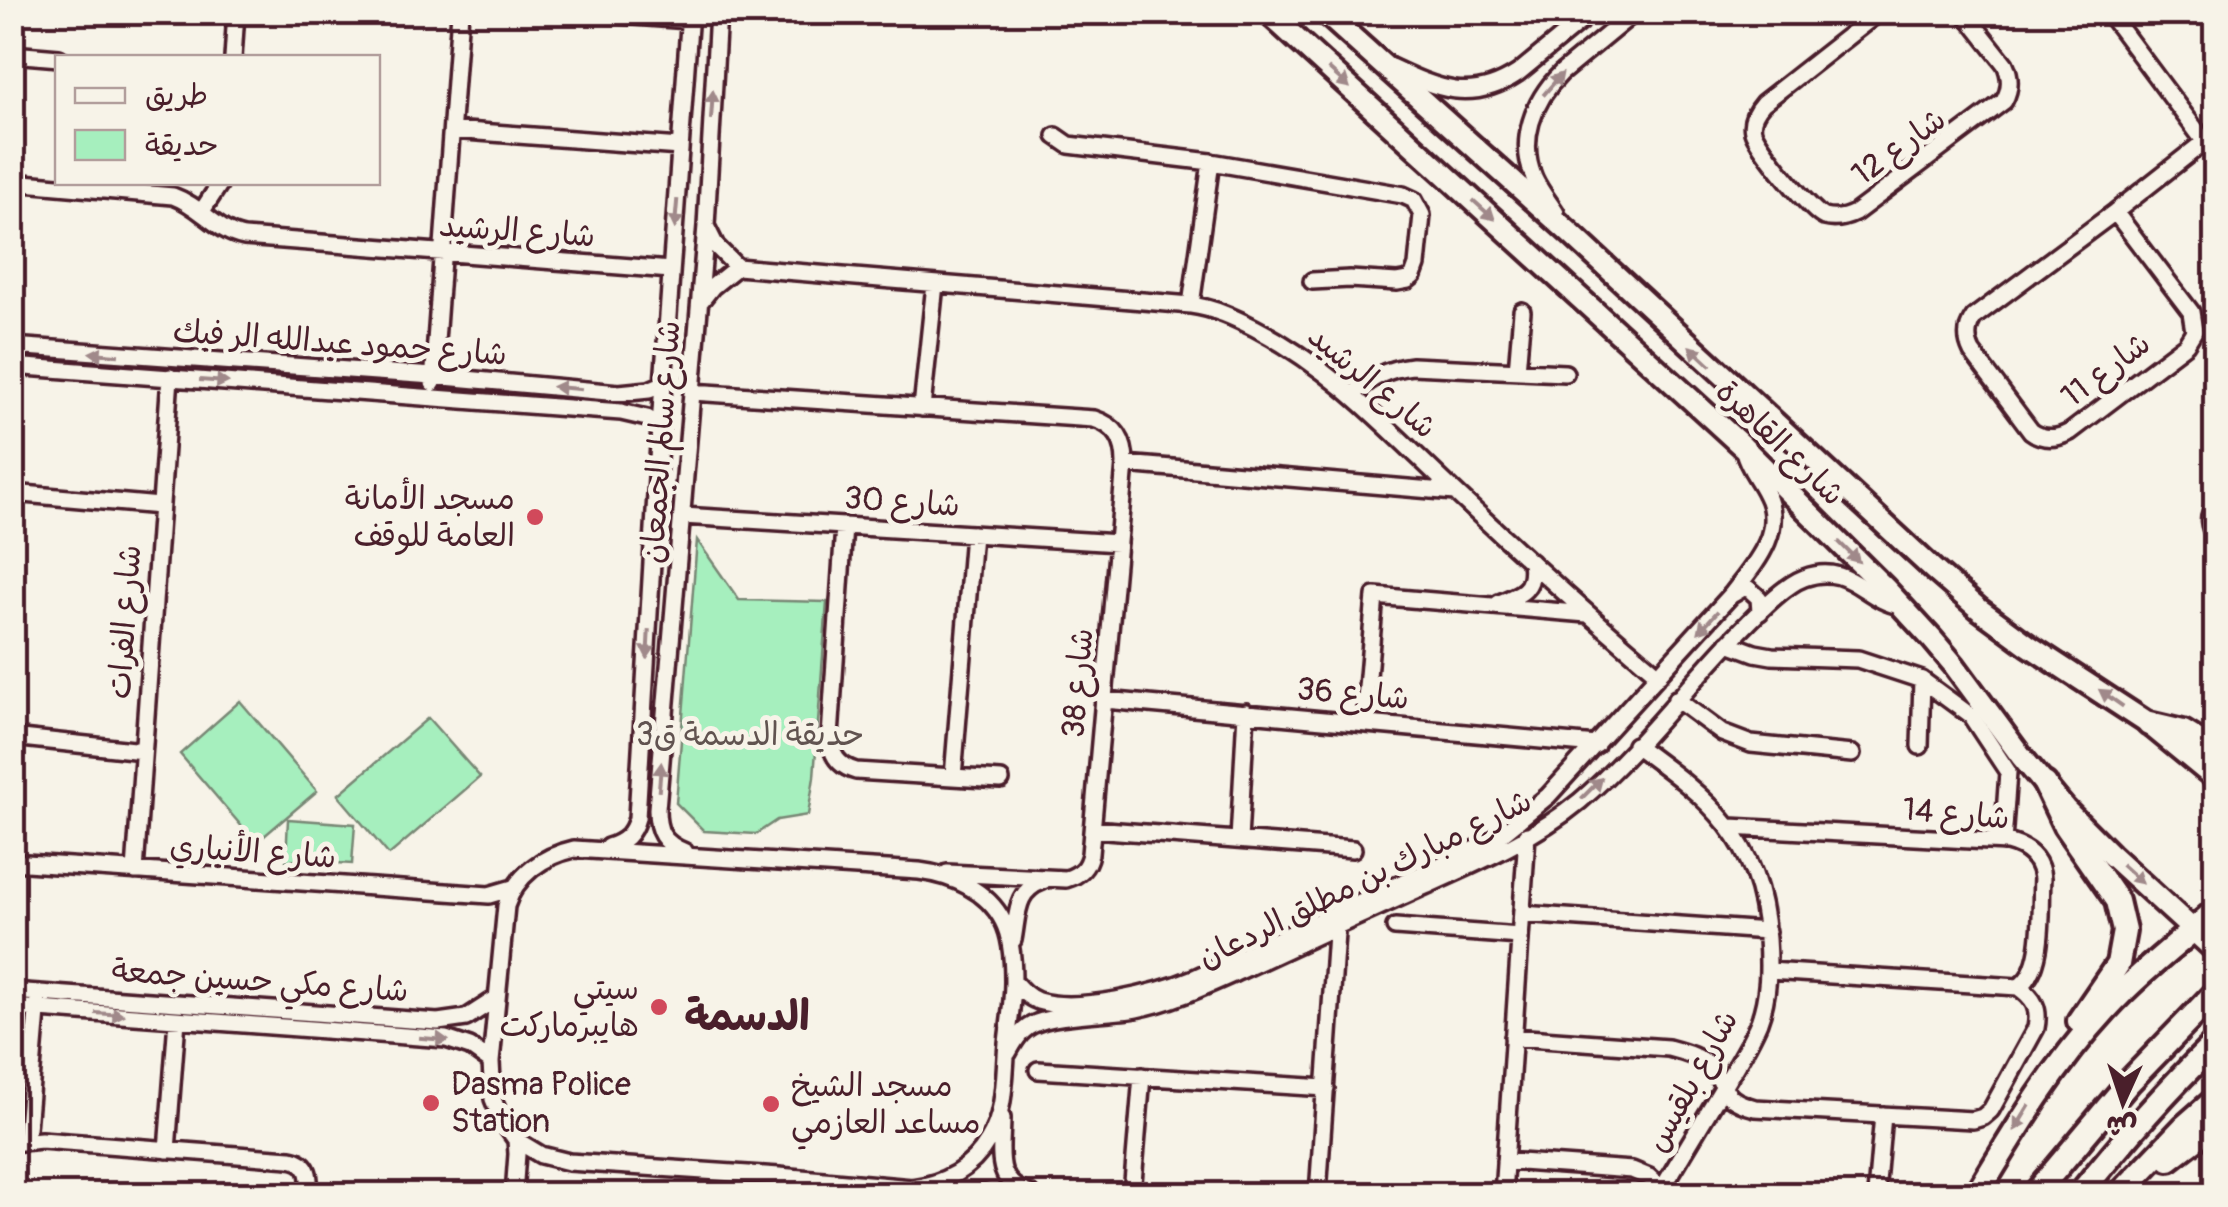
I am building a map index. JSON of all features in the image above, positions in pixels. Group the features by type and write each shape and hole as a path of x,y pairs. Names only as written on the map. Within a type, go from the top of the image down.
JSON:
{"highway":[{"path":"2149,724 2182,732 2216,752"},
{"path":"2044,784 2065,826 2116,900 2124,931 2118,964 2082,1016 2073,1046"},
{"path":"1977,1194 2027,1109 2073,1046 2126,988 2196,933 2216,910"},
{"path":"2035,1194 2128,1082 2216,992"},
{"path":"2080,1194 2184,1073 2216,1042"},
{"path":"2121,1194 2216,1099"},
{"path":"2121,1194 2216,1123"}],"main road":[{"name":"شارع القاهرة","path":"1267,12 1744,448 1954,665 2044,784 2110,854 2216,951"},
{"name":"شارع القاهرة","path":"1324,12 1979,609 2149,724 2216,779"},
{"path":"1412,144 1428,141 1434,133 1417,97"}],"street":[{"path":"233,55 236,12"},
{"path":"432,397 460,12"},
{"path":"578,12 689,16"},
{"name":"شارع سالم الجمعان","path":"693,856 664,840 657,817 706,226 718,12"},
{"path":"1374,59 1434,87 1484,89 1518,73 1592,12"},
{"path":"1570,233 1532,171 1528,147 1530,121 1550,84 1636,12"},
{"name":"شارع 12","path":"1878,12 1763,103 1754,116 1752,126 1758,142 1811,209 1824,217 1840,218 1855,213 2004,101 2010,87 2005,64 1964,12"},
{"path":"2108,12 2216,156"},
{"name":"شارع سالم الجمعان","path":"600,849 624,839 637,818 689,16"},
{"path":"12,54 55,58"},
{"path":"452,130 680,148"},
{"path":"1056,136 1069,145 1210,162 1404,194 1418,205 1423,222 1416,271 1408,280 1312,281"},
{"name":"شارع 11","path":"2116,212 2191,312 2194,331 2186,344 2070,432 2040,436 2031,431 1972,352 1968,340 1974,317 2204,142"},
{"path":"1191,305 1210,162"},
{"path":"679,174 696,165 708,175"},
{"name":"شارع الرشيد","path":"12,182 166,195 188,202 223,230 237,236 671,270"},
{"path":"202,212 218,185"},
{"path":"700,302 737,267 716,246 706,226"},
{"name":"شارع الرشيد","path":"737,267 1202,306 1225,314 1308,358 1353,394 1587,614 1659,676"},
{"path":"922,408 935,284"},
{"path":"1517,371 1522,311"},
{"name":"شارع حمود عبدالله الر فبك","path":"12,346 619,393 663,384"},
{"name":"شارع حمود عبدالله الر فبك","path":"12,366 621,412 660,426"},
{"path":"1353,394 1374,377 1412,366 1565,373"},
{"name":"شارع الفرات","path":"134,871 170,377"},
{"path":"692,392 1098,420 1119,436 1124,464 1455,492"},
{"name":"شارع مبارك بن مطلق الردعان","path":"1006,1056 1020,1033 1035,1023 1123,1011 1207,986 1489,843 1548,796 1732,594 1770,539 1769,498 1749,467 1744,448"},
{"name":"شارع 38","path":"1010,952 1022,894 1029,886 1070,878 1085,868 1090,854 1124,464"},
{"path":"12,493 160,506"},
{"path":"2216,505 2208,518 2216,538"},
{"name":"شارع 30","path":"683,516 1118,543"},
{"path":"844,526 830,737 834,755 844,767 856,771 1000,780"},
{"path":"953,777 972,534"},
{"path":"1490,604 1524,590 1532,578 1531,562"},
{"path":"652,572 663,583 673,582 678,574"},
{"name":"شارع مبارك بن مطلق الردعان","path":"1013,981 1030,997 1060,1004 1139,995 1182,983 1478,862 1581,800 1728,644 1798,580 1818,574 1841,576 1886,603 1901,606"},
{"path":"1732,594 1743,588 1755,593 1760,612"},
{"path":"1364,722 1375,596 1587,614"},
{"path":"1728,644 1772,656 1858,659 1922,680 1972,716 2008,772 2002,842"},
{"path":"1920,746 1922,680"},
{"path":"1676,699 1722,733 1751,744 1852,754"},
{"name":"شارع 36","path":"1105,700 1596,745"},
{"path":"1239,840 1246,712"},
{"path":"12,738 143,750"},
{"name":"شارع بلقيس","path":"1636,744 1685,782 1730,827 1751,861 1762,896 1767,932 1767,992 1759,1022 1661,1192"},
{"path":"1548,796 1555,809 1564,813"},
{"name":"شارع 14","path":"1730,827 2002,842 2027,850 2041,872 2037,962 2029,980 2018,987"},
{"path":"1092,829 1353,848"},
{"path":"1503,1194 1527,835"},
{"path":"984,1194 569,1162 530,1150 516,1140 493,1099 491,1062 505,914 514,888 529,870 550,857 574,850 1052,879"},
{"name":"شارع الأنباري","path":"12,862 489,895 514,888"},
{"path":"926,872 956,880 987,900 1004,922 1013,981 1002,1101 1002,1172 1010,1185 1030,1194"},
{"path":"489,895 505,914"},
{"path":"1522,914 1767,932"},
{"path":"1318,1194 1337,919"},
{"path":"1395,927 1520,936"},
{"path":"1514,1037 1676,1050 1708,1066 1736,1102 1755,1108 1972,1120 1988,1112 2037,1023 2033,998 2018,987 1768,971"},
{"name":"شارع مكي حسين جمعة","path":"12,991 38,1001 178,1020 446,1039 470,1047 491,1062"},
{"name":"شارع مكي حسين جمعة","path":"12,1007 38,1001 438,1022 466,1018 496,998"},
{"path":"38,1001 19,1142 296,1160 308,1170 309,1194"},
{"path":"167,1150 178,1020"},
{"path":"1038,1070 1326,1088"},
{"path":"1132,1194 1142,1076"},
{"path":"900,1190 940,1182 970,1163 992,1134 1002,1101"},
{"path":"1876,1194 1882,1115"},
{"path":"514,1189 516,1140"},
{"path":"514,1189 529,1167 548,1157"},
{"path":"1505,1161 1632,1170 1650,1177 1661,1192"},
{"path":"828,1181 846,1194"}],"green space":[{"name":"حديقة الدسمة ق3","path":"697,540 739,600 827,602 808,815 777,820 756,834 704,831 676,803"},
{"path":"240,701 317,791 256,843 180,754"},
{"path":"428,718 480,777 389,855 338,795"},
{"path":"288,819 355,824 352,864 286,860"}],"place":[{"name":"مسجد الأمانة العامة للوقف","path":"535,517"},
{"name":"سيتي هايبرماركت","path":"659,1007"},
{"name":"Dasma Police Station","path":"431,1103"},
{"name":"مسجد الشيخ مساعد العازمي","path":"771,1104"}],"district":[{"name":"الدسمة","path":"747,1017"}]}
